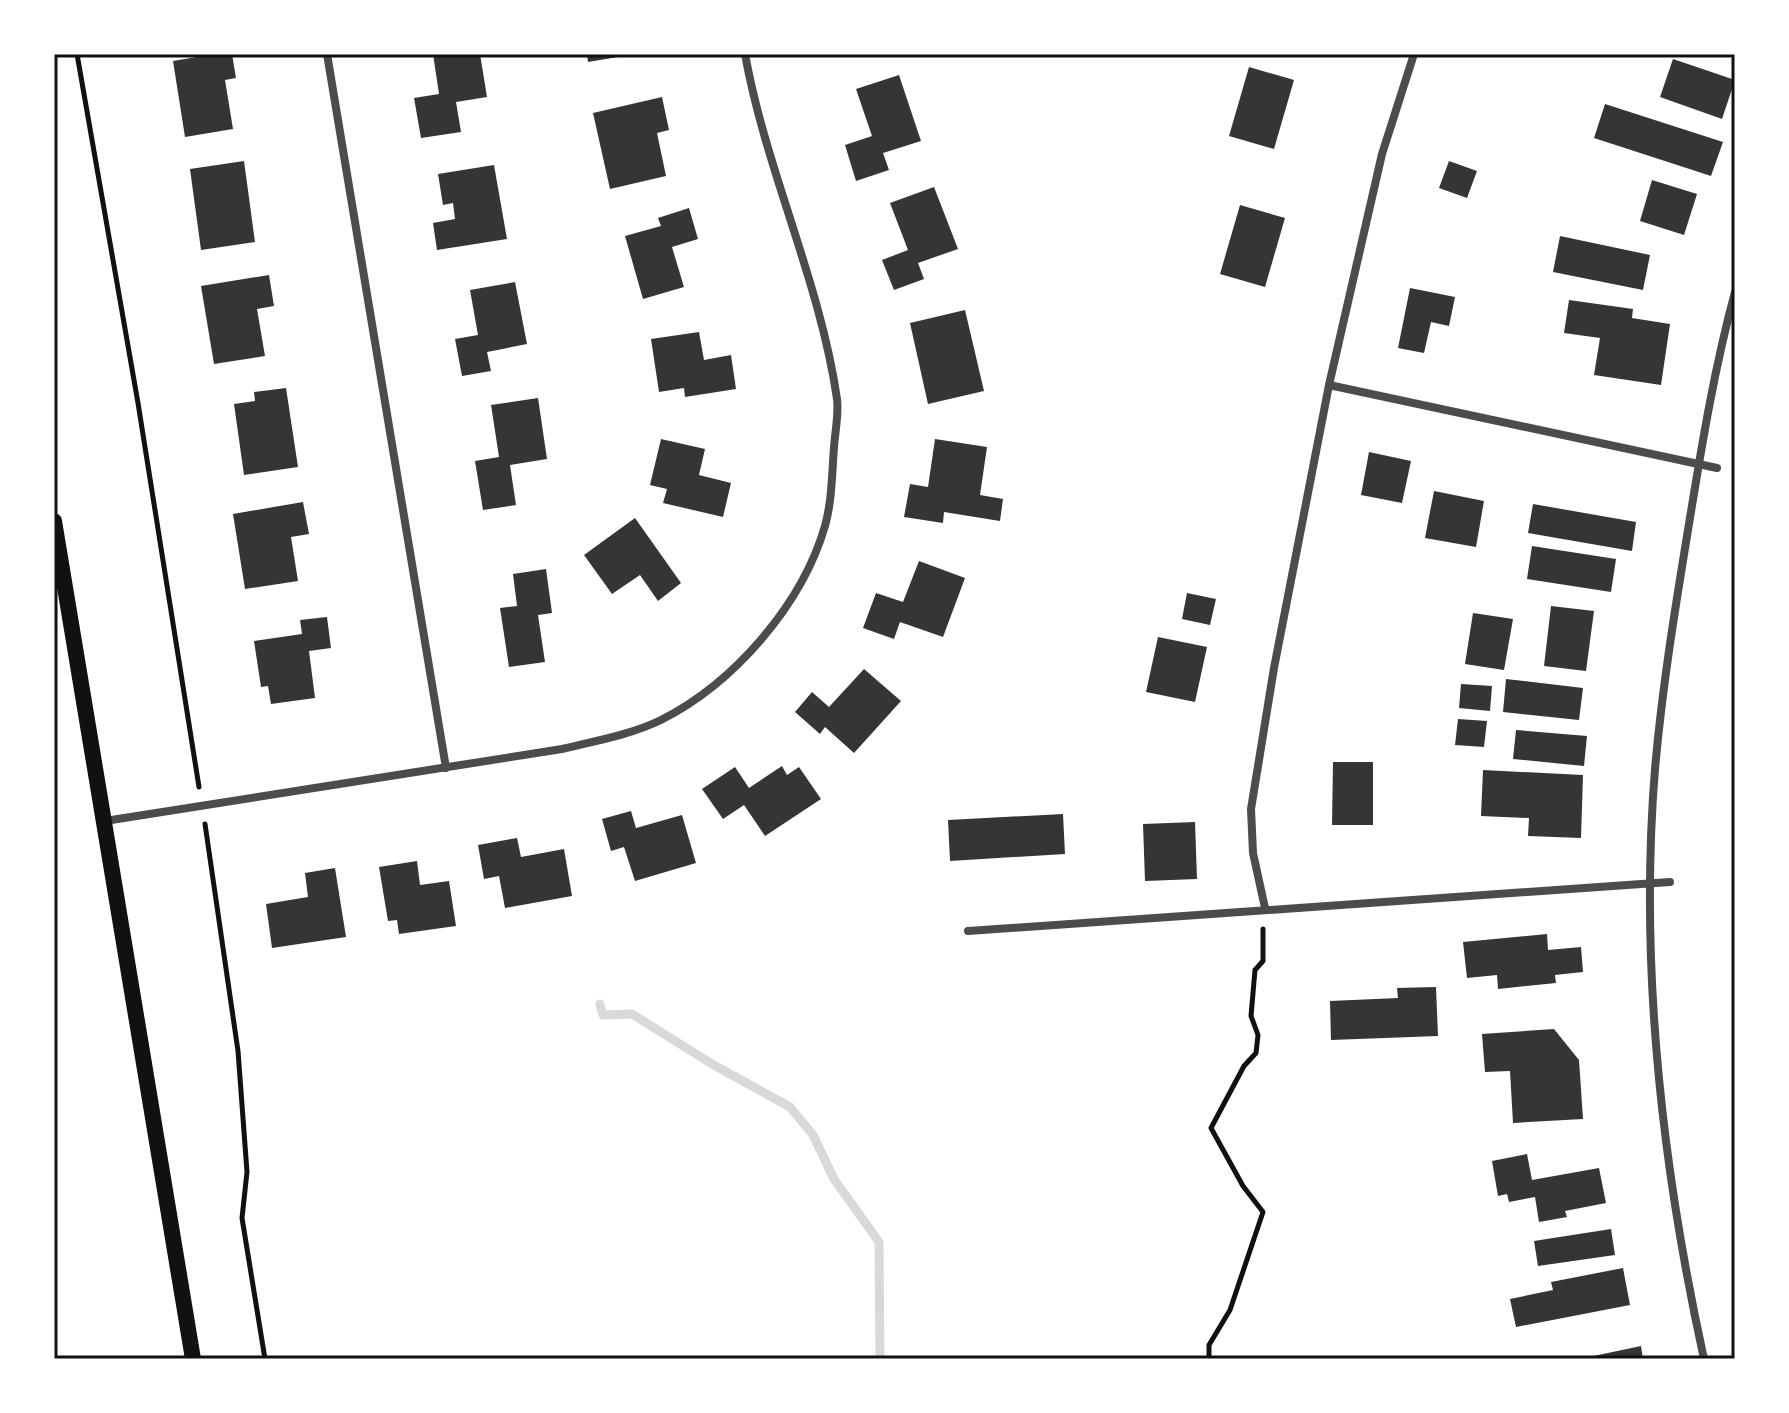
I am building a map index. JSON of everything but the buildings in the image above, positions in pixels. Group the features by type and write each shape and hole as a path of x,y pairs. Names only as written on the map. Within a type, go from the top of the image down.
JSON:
{"main road":[{"path":"54,521 193,1359"}],"street":[{"path":"327,54 446,768"},
{"path":"105,821 562,749 627,733 660,720 693,701 747,657 802,579 825,525 838,404 823,332 764,136 745,54"},
{"path":"1265,908 1253,853 1251,809 1274,668 1329,385 1382,154 1414,54"},
{"path":"1704,1359 1678,1242 1652,981 1651,884 1655,772 1664,673 1699,464 1735,292"},
{"path":"1329,385 1717,468"},
{"path":"968,931 1670,882"}],"path":[{"path":"77,54 138,403 238,1051 247,1172 242,1218 265,1359"},
{"path":"1209,1359 1209,1345 1230,1310 1263,1212 1243,1186 1211,1128 1244,1066 1256,1053 1258,1035 1251,1016 1255,970 1263,961 1265,908"}],"waterway":[{"path":"600,1004 603,1015 632,1014 712,1064 790,1107 813,1135 834,1179 879,1242 880,1359"}]}
